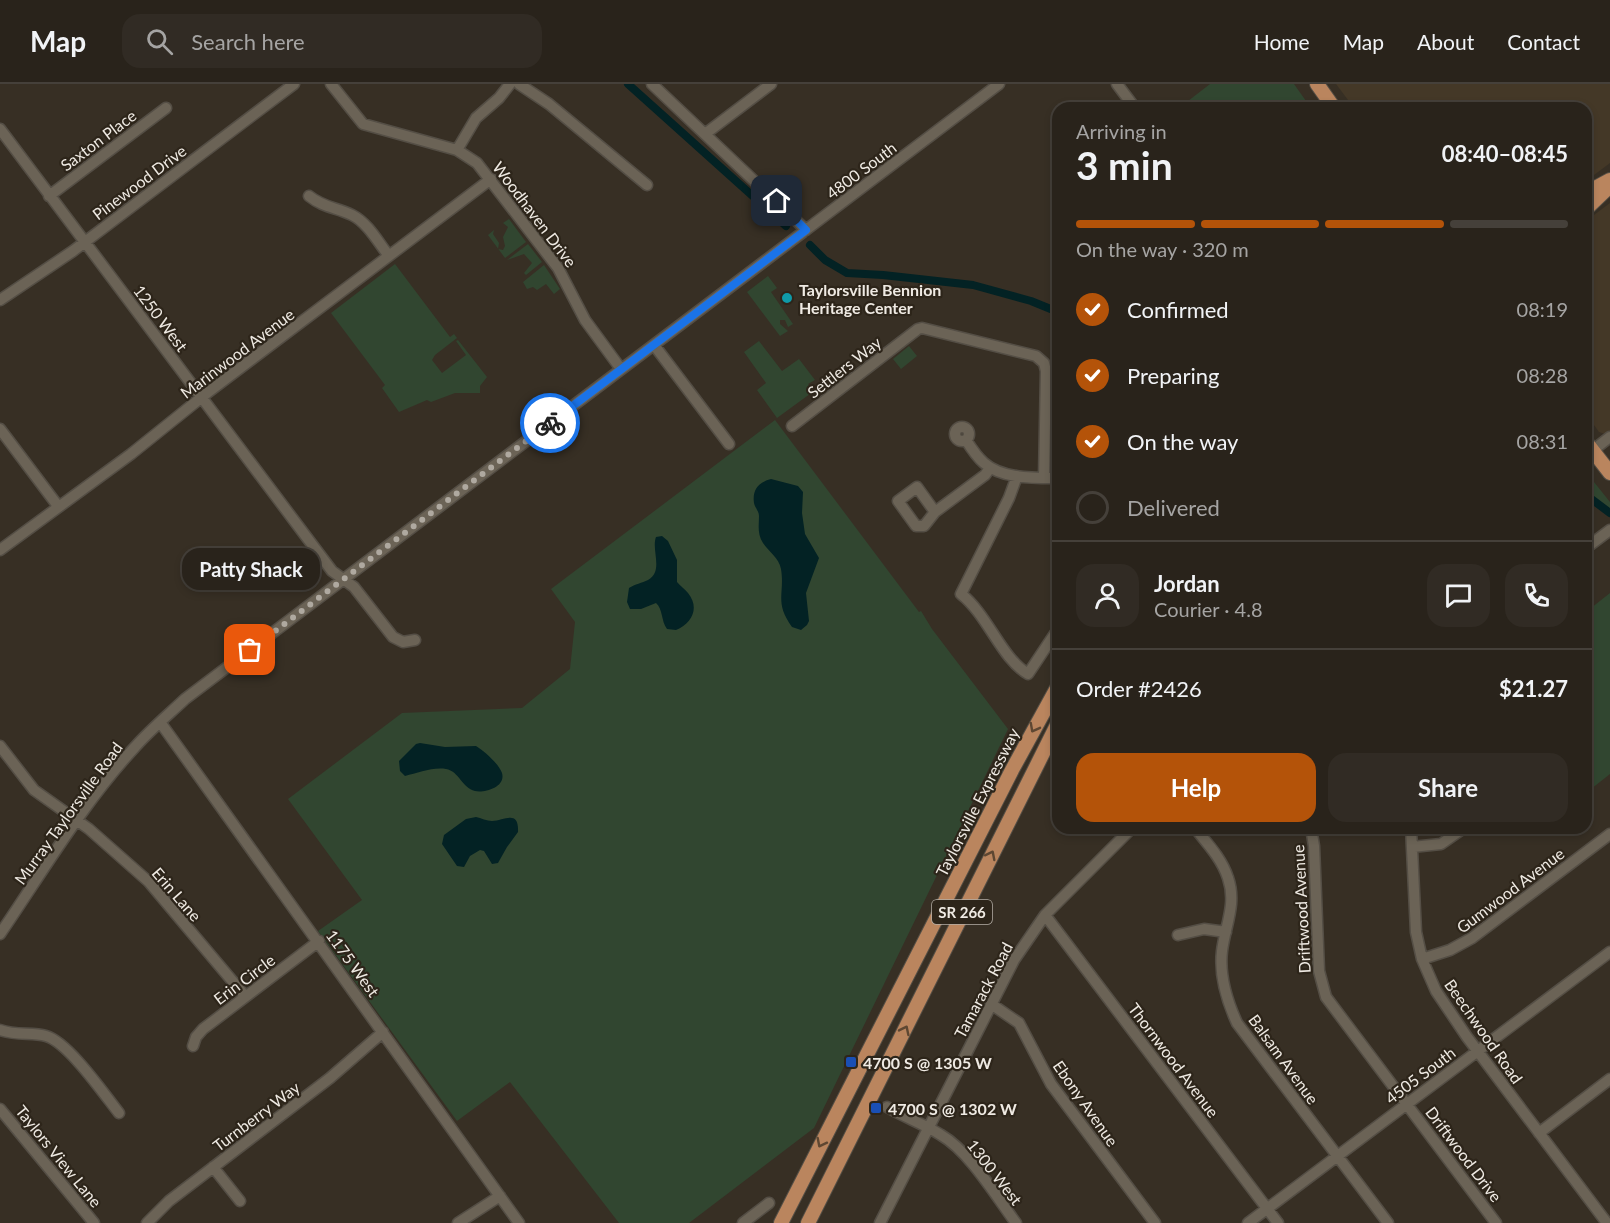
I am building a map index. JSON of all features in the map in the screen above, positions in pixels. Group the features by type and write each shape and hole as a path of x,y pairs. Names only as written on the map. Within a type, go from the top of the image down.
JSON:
{"main road":[{"path":"1317,84 1330,102"},
{"path":"1592,190 1610,180"},
{"path":"1592,203 1610,186"},
{"path":"1592,450 1610,473"},
{"name":"Taylorsville Expressway","path":"780,1223 1012,770 1052,697"},
{"name":"SR 266","path":"808,1223 1052,735"}],"street":[{"name":"Pinewood Drive","path":"0,300 84,242 294,84"},
{"name":"Woodhaven Drive","path":"330,84 363,124 457,150 477,163 558,268 585,320 621,369"},
{"path":"457,150 476,118 499,98 510,84"},
{"path":"519,84 549,104 647,185"},
{"path":"652,84 806,230"},
{"path":"705,134 771,84"},
{"name":"4800 South","path":"654,345 999,84"},
{"path":"1117,84 1130,102"},
{"name":"Saxton Place","path":"49,196 166,108"},
{"name":"1250 West","path":"0,129 332,571 354,587 393,637 403,642 415,640"},
{"name":"Marinwood Avenue","path":"0,550 131,454 491,179"},
{"path":"309,196 322,206 348,213 358,219 389,256"},
{"name":"Settlers Way","path":"792,426 922,328 1036,356 1052,372 1051,427 1044,478"},
{"path":"654,345 729,444"},
{"name":"Murray Taylorsville Road","path":"0,934 77,821 120,765 185,699 654,345"},
{"path":"1,431 58,506"},
{"path":"1592,445 1610,437"},
{"path":"966,440 980,460 990,468 1017,476 1052,478"},
{"path":"935,512 990,468"},
{"path":"1017,476 961,594 977,609 1015,663 1028,674 1052,638"},
{"path":"1592,544 1610,530"},
{"name":"1175 West","path":"160,722 519,1223"},
{"name":"Erin Lane","path":"0,746 34,790 77,821 149,882 245,996"},
{"name":"Tamarack Road","path":"880,1223 1014,960 1045,915 1126,834"},
{"name":"Balsam Avenue","path":"1199,834 1221,863 1228,878 1232,904 1221,952 1223,976 1230,1007 1238,1023 1388,1223"},
{"name":"Driftwood Avenue","path":"1312,834 1319,971 1323,990 1333,1007 1407,1104"},
{"name":"Beechwood Road","path":"1411,834 1416,932 1428,976 1445,1007 1607,1223"},
{"path":"1412,847 1440,844 1455,834"},
{"name":"Gumwood Avenue","path":"1422,959 1450,950 1472,938 1610,834"},
{"name":"Thornwood Avenue","path":"1045,915 1278,1223"},
{"path":"1178,935 1204,929 1226,932"},
{"name":"Erin Circle","path":"194,1046 196,1037 203,1029 319,941"},
{"name":"4505 South","path":"1248,1223 1610,952"},
{"name":"Ebony Avenue","path":"991,1004 1019,1023 1051,1084 1155,1223"},
{"path":"0,1030 21,1035 43,1035 55,1039 120,1113"},
{"name":"Turnberry Way","path":"147,1223 169,1201 330,1078 383,1032"},
{"path":"1539,1132 1610,1079"},
{"name":"Driftwood Drive","path":"1407,1104 1496,1223"},
{"name":"1300 West","path":"886,1107 941,1135 960,1150 1016,1223"},
{"name":"Taylors View Lane","path":"0,1109 94,1223"},
{"path":"213,1167 240,1201"},
{"path":"458,1223 474,1211 483,1209 498,1193"},
{"path":"743,1223 769,1203"}],"shaded area":[{"path":"1336,84 1610,84 1610,163 1592,176 1592,102 1350,102"},
{"path":"1610,203 1610,431 1605,434 1599,432 1592,422 1592,216"}],"green space":[{"path":"1210,84 1294,84 1307,102 1187,102"},
{"path":"509,219 526,242 505,258 498,249 503,250 505,246 503,237 508,227 503,223"},
{"path":"494,230 493,234 499,243 498,249 488,235"},
{"path":"528,244 542,262 526,275 524,273 532,263 524,254 507,260"},
{"path":"395,264 450,337 454,334 457,338 432,360 442,373 466,355 456,341 458,340 487,377 480,386 480,393 455,393 431,402 427,400 399,412 382,388 385,385 331,313"},
{"path":"544,265 560,289 554,294 546,284 537,290 533,287 527,289 523,282"},
{"path":"768,276 777,288 771,292 793,324 788,327 785,320 780,320 780,324 788,331 780,336 747,292"},
{"path":"759,341 782,371 799,359 815,380 808,384 814,391 777,418 757,390 766,383 744,352"},
{"path":"909,346 917,356 901,369 893,359"},
{"path":"775,420 1008,729 814,1128 689,1223 619,1223 510,1082 457,1121 318,931 362,900 288,799 402,713 522,708 570,669 575,622 551,589"},
{"path":"1592,480 1610,502 1610,509 1592,496"},
{"path":"1610,593 1610,774 1592,788 1592,607"}],"water":[{"path":"771,479 798,486 803,492 802,513 805,534 819,558 806,593 809,621 801,630 792,627 783,611 780,565 761,540 759,533 759,514 754,503 754,494 760,484"},
{"path":"662,536 668,541 677,560 677,582 692,599 694,609 690,619 676,630 667,629 656,603 641,609 630,609 627,602 629,588 653,576 656,566 656,537"},
{"path":"416,744 445,747 476,746 498,766 502,773 501,782 489,790 475,791 446,769 405,776 400,771 399,761"},
{"path":"476,817 488,821 513,818 518,825 518,832 498,863 492,864 484,851 480,850 470,856 464,867 457,866 442,844 444,835 466,819"}],"waterway":[{"path":"628,84 786,226"},
{"path":"810,245 825,260 847,273 973,285 1031,301 1052,310"},
{"path":"1592,500 1610,513"}],"way so far":[{"path":"250,650 550,423"}],"place":[{"name":"Taylorsville Bennion Heritage Center","path":"787,298"},
{"name":"Patty Shack","path":"250,650"},
{"name":"4700 S @ 1305 W","path":"851,1062"},
{"name":"4700 S @ 1302 W","path":"876,1108"}],"route":[{"path":"550,423 806,230 777,201"}]}
